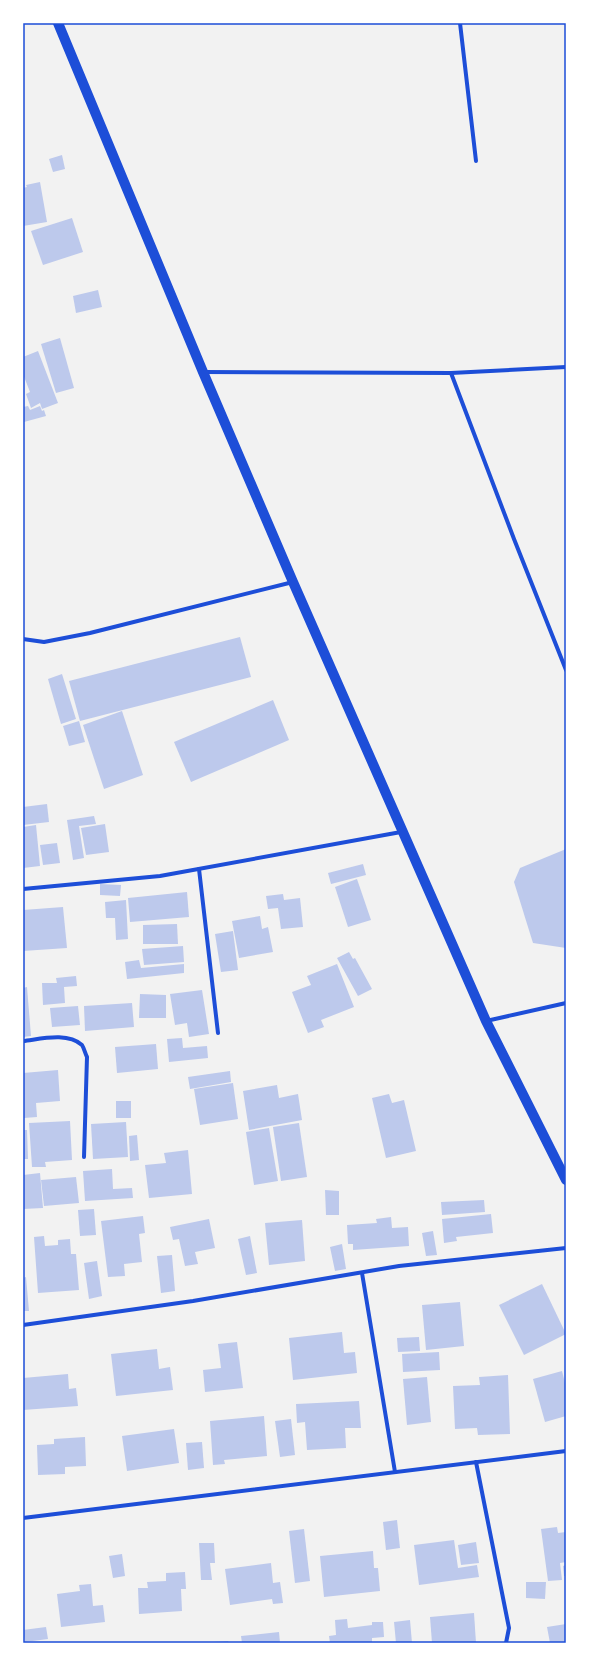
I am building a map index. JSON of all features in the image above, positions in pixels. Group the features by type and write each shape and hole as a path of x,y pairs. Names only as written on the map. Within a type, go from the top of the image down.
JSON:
{"main road":[{"path":"58,23 202,372 293,582 486,1021 566,1180"}],"street":[{"path":"460,23 476,161"},
{"path":"202,372 451,373 566,367"},
{"path":"451,373 566,670"},
{"path":"23,639 44,642 90,633 293,582"},
{"path":"23,889 160,876 404,832"},
{"path":"199,869 218,1033"},
{"path":"486,1021 566,1003"},
{"path":"23,1041 68,1038 75,1040 83,1046 87,1057 84,1157"},
{"path":"23,1325 193,1301 399,1266 566,1248"},
{"path":"362,1273 395,1472"},
{"path":"23,1518 566,1451"},
{"path":"476,1462 509,1628 506,1643"}],"building":[{"path":"62,155 65,169 53,172 49,159"},
{"path":"40,182 47,222 23,226 23,188 27,187 26,185"},
{"path":"72,218 83,252 43,265 31,231"},
{"path":"98,290 102,307 76,313 73,296"},
{"path":"60,338 74,388 56,393 41,344"},
{"path":"38,351 58,403 42,409 40,403 31,408 26,394 30,392 23,374 23,357"},
{"path":"28,406 30,410 40,406 42,411 44,410 46,416 24,422 23,407"},
{"path":"240,637 251,677 80,721 69,681"},
{"path":"62,674 76,719 61,724 48,679"},
{"path":"273,700 289,740 191,782 174,742"},
{"path":"122,711 143,775 104,789 83,725"},
{"path":"79,721 85,742 69,746 63,726"},
{"path":"47,804 49,822 23,825 23,807"},
{"path":"94,816 96,824 79,826 84,858 73,860 67,820"},
{"path":"105,824 109,852 86,855 81,828"},
{"path":"36,825 40,866 23,868 23,827"},
{"path":"57,843 60,863 43,865 40,845"},
{"path":"566,849 566,948 533,943 514,882 520,868"},
{"path":"363,864 366,875 331,884 328,873"},
{"path":"357,879 371,920 348,927 335,887"},
{"path":"100,884 121,885 120,896 100,895"},
{"path":"187,892 189,917 130,922 128,898"},
{"path":"283,894 284,900 300,898 303,927 281,929 278,908 268,909 266,896"},
{"path":"126,900 128,939 116,940 115,918 106,918 105,902"},
{"path":"63,907 67,948 23,951 23,910"},
{"path":"260,916 262,929 268,927 273,952 239,958 232,921"},
{"path":"177,924 178,944 143,944 143,925"},
{"path":"233,931 238,970 221,972 215,934"},
{"path":"183,946 184,962 144,965 142,949"},
{"path":"349,952 353,959 355,958 372,989 358,996 337,958"},
{"path":"139,960 141,968 184,964 184,973 127,979 125,962"},
{"path":"337,964 354,1007 321,1020 324,1027 308,1033 292,992 311,985 307,976"},
{"path":"76,976 77,986 64,987 65,1003 43,1005 42,983 57,983 56,978"},
{"path":"27,987 31,1036 23,1037 23,988"},
{"path":"202,990 209,1034 189,1037 187,1023 175,1025 170,994"},
{"path":"140,994 166,995 166,1018 139,1018"},
{"path":"132,1003 134,1027 85,1031 84,1006"},
{"path":"78,1006 80,1025 52,1027 50,1008"},
{"path":"182,1038 183,1048 207,1046 208,1058 169,1062 167,1039"},
{"path":"156,1044 158,1069 117,1073 115,1047"},
{"path":"58,1070 60,1101 36,1103 37,1117 24,1118 23,1073"},
{"path":"230,1071 231,1082 190,1089 188,1077"},
{"path":"233,1083 238,1119 200,1125 194,1089"},
{"path":"277,1085 279,1098 298,1094 302,1120 249,1130 243,1091"},
{"path":"389,1094 392,1103 404,1100 416,1151 386,1158 372,1098"},
{"path":"116,1101 131,1101 131,1118 116,1118"},
{"path":"70,1121 72,1160 45,1162 46,1167 32,1167 29,1123"},
{"path":"126,1122 128,1157 93,1159 91,1124"},
{"path":"299,1123 307,1177 281,1181 273,1127"},
{"path":"269,1128 278,1181 254,1185 246,1132"},
{"path":"23,1130 27,1130 28,1159 23,1159"},
{"path":"137,1135 139,1160 130,1161 129,1136"},
{"path":"188,1150 192,1194 149,1198 145,1165 166,1163 164,1153"},
{"path":"112,1169 113,1189 132,1188 133,1198 85,1201 83,1171"},
{"path":"40,1173 43,1208 23,1209 23,1175"},
{"path":"76,1177 79,1203 44,1206 41,1180"},
{"path":"325,1190 339,1191 339,1215 326,1215"},
{"path":"484,1200 485,1212 442,1215 441,1202"},
{"path":"94,1209 96,1235 80,1236 78,1210"},
{"path":"491,1214 493,1233 456,1237 457,1241 444,1243 442,1219"},
{"path":"143,1216 145,1233 139,1234 142,1262 124,1264 125,1276 108,1277 101,1221"},
{"path":"391,1217 392,1228 408,1227 409,1246 353,1250 353,1244 348,1244 347,1225 377,1223 376,1219"},
{"path":"209,1219 215,1248 195,1252 198,1264 185,1266 179,1239 173,1240 170,1227"},
{"path":"302,1220 305,1261 269,1265 265,1223"},
{"path":"433,1231 437,1255 426,1256 422,1233"},
{"path":"44,1236 45,1246 58,1245 58,1240 70,1239 71,1254 76,1254 79,1290 38,1293 34,1237"},
{"path":"250,1236 257,1273 246,1275 238,1239"},
{"path":"342,1244 346,1269 335,1271 330,1247"},
{"path":"172,1255 175,1291 161,1293 157,1256"},
{"path":"97,1261 102,1296 89,1299 84,1263"},
{"path":"26,1277 29,1311 23,1311 23,1278"},
{"path":"542,1284 566,1334 524,1355 499,1305"},
{"path":"460,1302 464,1346 426,1350 422,1305"},
{"path":"342,1332 344,1353 355,1352 357,1373 293,1380 289,1338"},
{"path":"419,1337 420,1351 398,1352 397,1338"},
{"path":"237,1342 243,1388 205,1392 203,1370 221,1368 218,1344"},
{"path":"157,1349 159,1369 170,1367 173,1390 116,1396 111,1354"},
{"path":"439,1352 440,1370 403,1372 402,1354"},
{"path":"562,1371 566,1387 566,1416 545,1422 533,1379"},
{"path":"68,1374 69,1389 76,1388 78,1406 23,1410 23,1378"},
{"path":"508,1375 510,1434 478,1435 477,1428 455,1429 453,1386 480,1385 479,1377"},
{"path":"427,1377 431,1422 407,1425 403,1379"},
{"path":"359,1401 361,1428 345,1428 346,1448 307,1450 305,1422 297,1423 296,1404"},
{"path":"264,1416 267,1456 224,1460 225,1464 213,1465 210,1421"},
{"path":"291,1419 295,1455 280,1457 275,1421"},
{"path":"174,1429 179,1463 127,1471 122,1436"},
{"path":"85,1437 86,1466 65,1467 65,1474 38,1475 37,1445 54,1444 54,1439"},
{"path":"202,1442 204,1468 188,1470 186,1443"},
{"path":"397,1520 400,1548 386,1550 383,1522"},
{"path":"557,1527 558,1533 566,1532 566,1562 560,1563 562,1580 548,1581 541,1529"},
{"path":"304,1529 310,1581 295,1583 289,1531"},
{"path":"454,1540 458,1568 477,1565 479,1577 419,1585 414,1545"},
{"path":"476,1542 479,1563 461,1565 458,1545"},
{"path":"199,1543 214,1543 215,1563 210,1563 212,1580 201,1580"},
{"path":"373,1551 374,1568 378,1568 380,1591 324,1597 320,1556"},
{"path":"122,1554 125,1576 113,1578 109,1556"},
{"path":"271,1563 273,1583 280,1582 283,1603 273,1604 272,1599 230,1605 225,1569"},
{"path":"566,1565 566,1576 564,1576 563,1566"},
{"path":"185,1572 186,1589 181,1589 182,1611 139,1614 138,1588 148,1588 147,1582 166,1581 166,1573"},
{"path":"526,1582 546,1582 545,1599 526,1598"},
{"path":"91,1584 93,1606 103,1605 105,1622 61,1627 57,1594 80,1591 79,1585"},
{"path":"474,1613 476,1643 432,1643 430,1617"},
{"path":"347,1619 348,1628 372,1625 372,1622 383,1622 384,1637 372,1638 372,1643 330,1643 329,1636 336,1635 335,1620"},
{"path":"410,1620 412,1643 396,1643 394,1622"},
{"path":"566,1624 566,1643 550,1643 547,1627"},
{"path":"46,1627 48,1639 25,1642 23,1630"},
{"path":"279,1632 280,1643 242,1643 241,1636"},
{"path":"228,1641 229,1643 214,1643 214,1642"}]}
